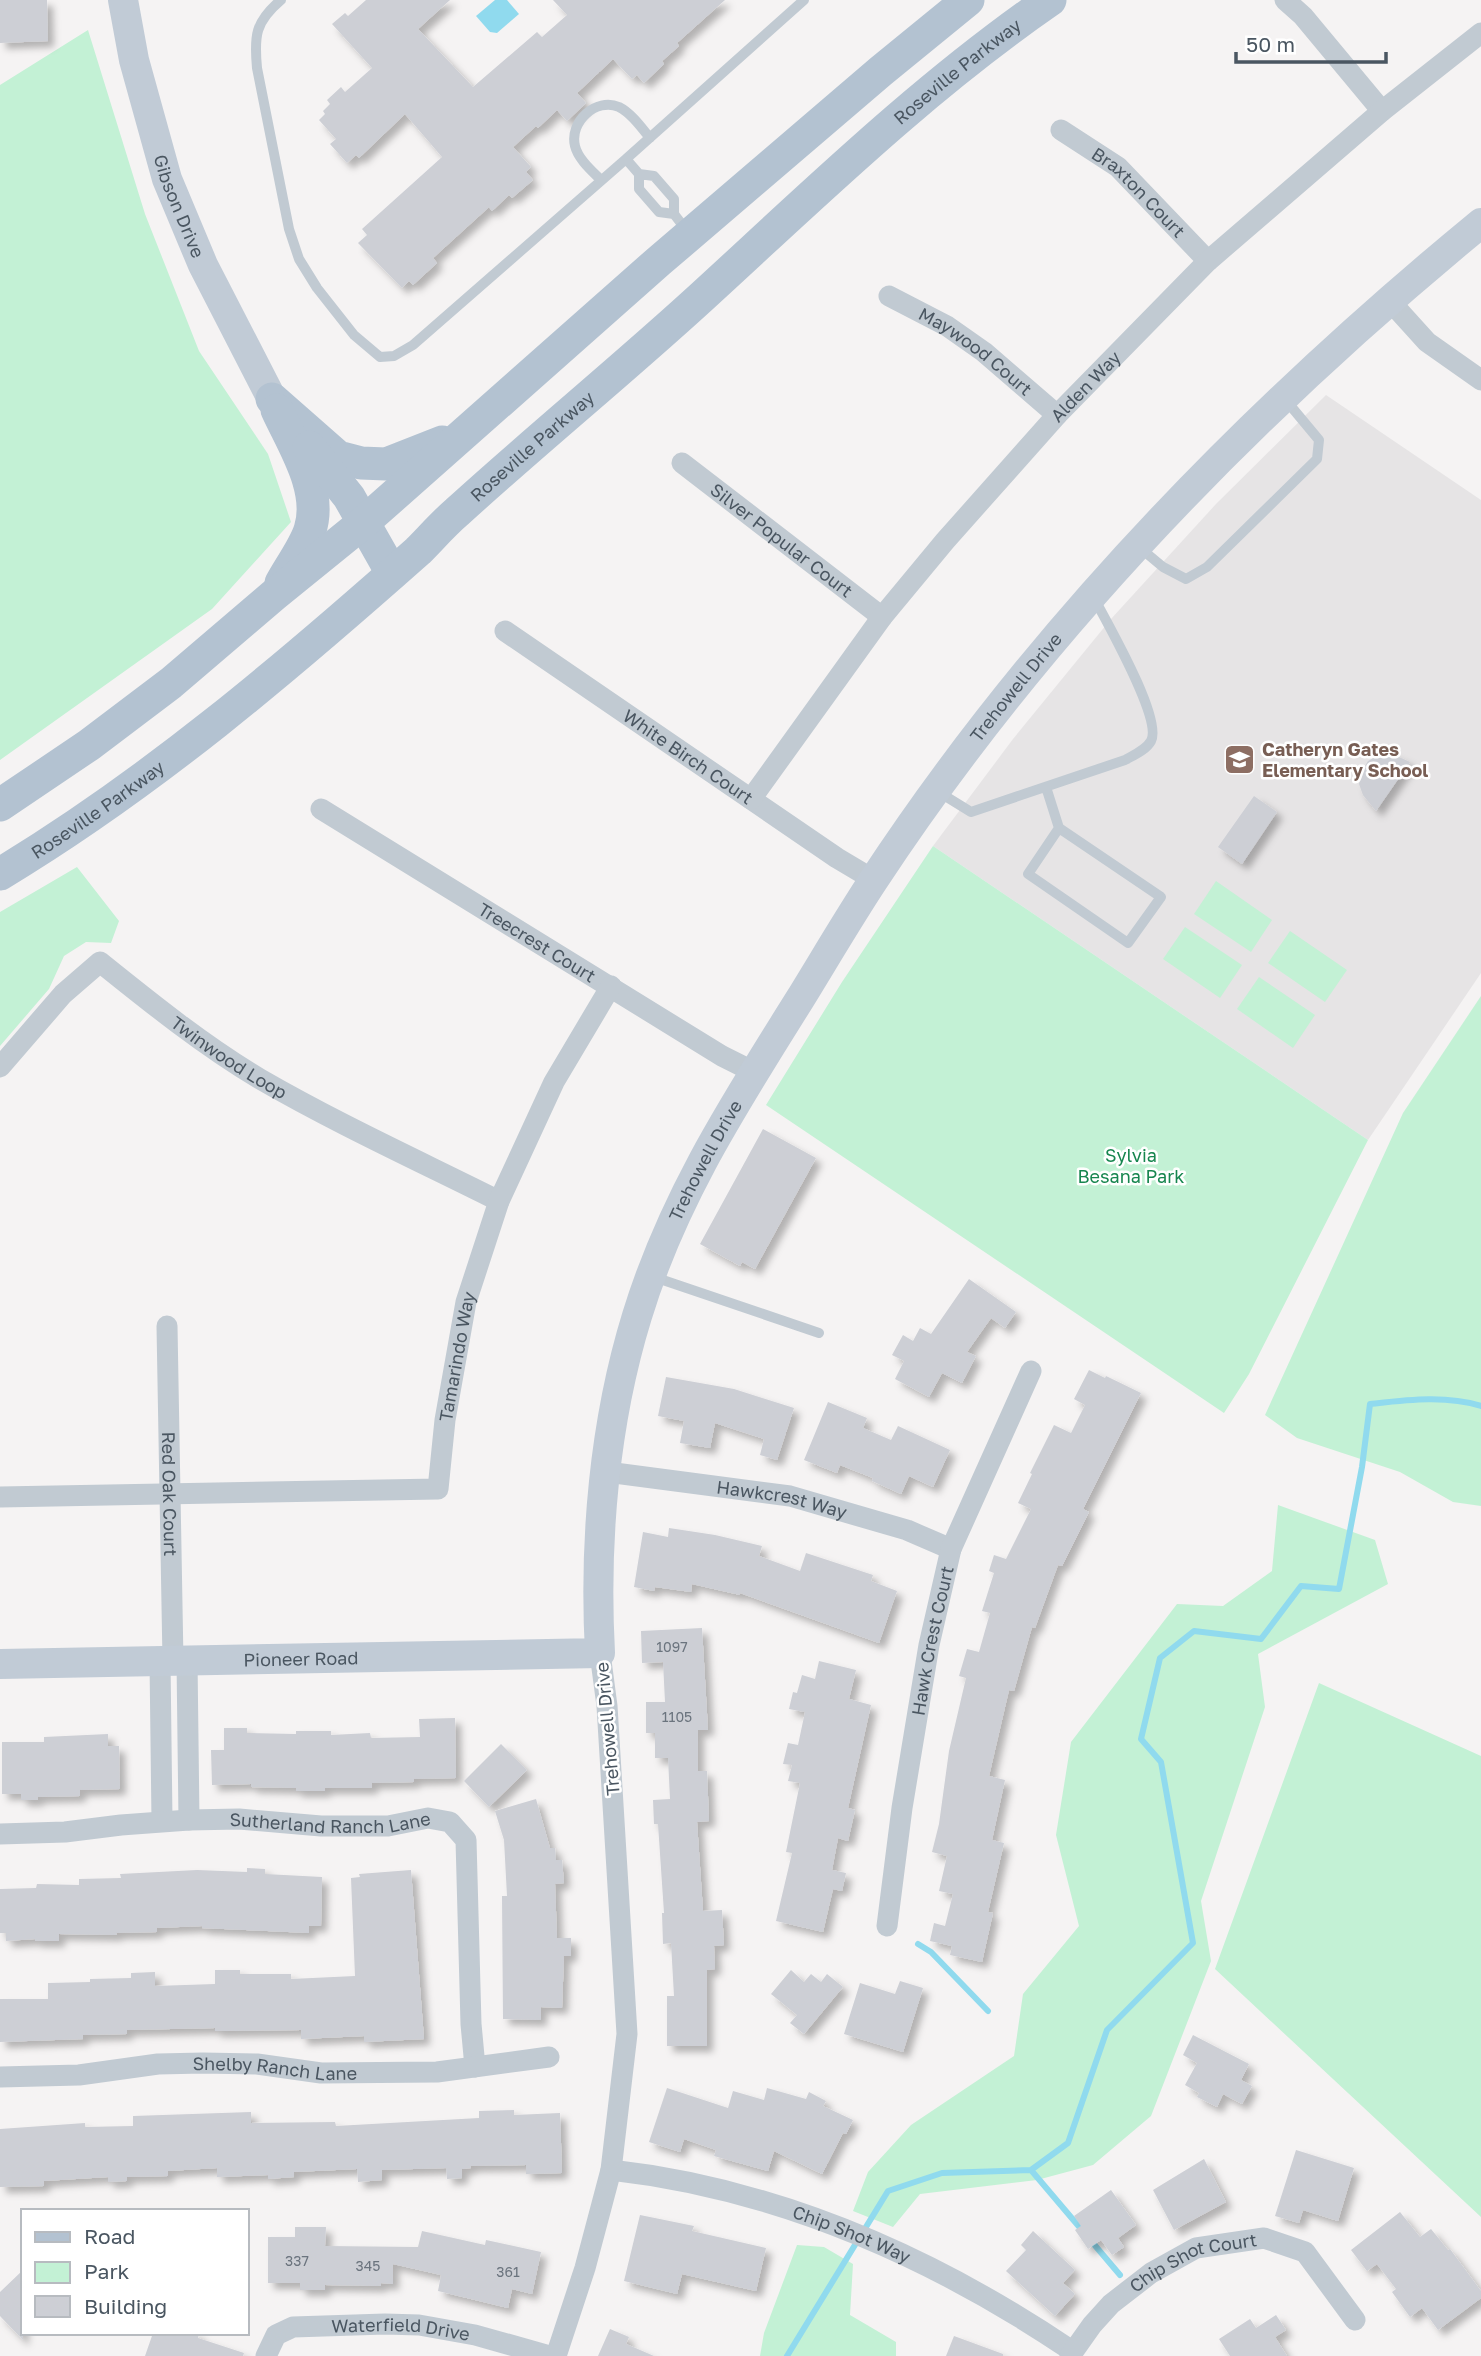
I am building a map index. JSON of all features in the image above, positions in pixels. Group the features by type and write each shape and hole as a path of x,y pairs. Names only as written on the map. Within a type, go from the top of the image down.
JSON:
{"main road":[{"path":"0,805 89,745 171,683 364,522 461,435 682,225 968,0"},
{"name":"Roseville Parkway","path":"0,874 65,835 205,733 392,573 929,91 1050,0"},
{"path":"272,399 338,457 361,463 386,464 461,435"},
{"path":"272,399 338,482 392,573"},
{"path":"272,399 306,475 314,516 309,533 274,595"}],"street":[{"name":"Gibson Drive","path":"123,0 134,60 167,179 202,265 272,399"},
{"path":"1285,0 1303,16 1382,111"},
{"name":"Alden Way","path":"751,799 882,617 945,541 1057,415 1208,261 1382,111 1481,33"},
{"name":"Braxton Court","path":"1061,130 1118,167 1208,261"},
{"name":"Trehowell Drive","path":"556,2356 585,2268 611,2170 627,2034 607,1706 600,1653 598,1610 601,1520 614,1417 624,1365 637,1314 684,1193 713,1138 874,880 937,791 1038,659 1136,545 1283,396 1389,300 1481,223"},
{"name":"Maywood Court","path":"889,296 947,326 984,352 1057,415"},
{"path":"1389,300 1427,342 1481,380"},
{"name":"Silver Popular Court","path":"682,463 882,617"},
{"name":"White Birch Court","path":"505,631 874,880"},
{"name":"Treecrest Court","path":"321,808 430,878 722,1056 754,1072"},
{"name":"Twinwood Loop","path":"0,1067 63,994 100,961 165,1015 258,1077 351,1128 499,1201"},
{"name":"Tamarindo Way","path":"170,1493 438,1489 445,1420 466,1302 499,1201 554,1082 611,986"},
{"name":"Red Oak Court","path":"167,1326 173,1661"},
{"name":"Hawk Crest Court","path":"887,1926 902,1808 929,1645 951,1549 1031,1371"},
{"name":"Hawkcrest Way","path":"607,1472 790,1496 907,1530 951,1549"},
{"path":"0,1497 170,1493"},
{"name":"Pioneer Road","path":"0,1664 600,1653"},
{"path":"173,1661 189,1819"},
{"path":"162,1821 173,1661"},
{"name":"Sutherland Ranch Lane","path":"0,1834 65,1832 189,1819 239,1819 321,1826 388,1826 428,1818 450,1822 466,1840 471,2024 475,2067"},
{"name":"Shelby Ranch Lane","path":"0,2077 79,2075 158,2064 257,2064 321,2073 437,2072 549,2057"},
{"name":"Chip Shot Way","path":"611,2170 729,2189 820,2219 898,2251 973,2290 1071,2354"},
{"name":"Chip Shot Court","path":"1071,2354 1111,2304 1150,2273 1196,2248 1264,2238 1305,2252 1355,2320"},
{"name":"Waterfield Drive","path":"266,2356 276,2335 293,2327 385,2324 419,2325 475,2335 550,2356"}],"lane":[{"path":"281,0 259,23 254,43 289,229 299,259 317,288 354,335 380,357 394,356 413,345 804,0"},
{"path":"601,180 585,163 575,146 575,129 583,116 595,107 605,104 617,106 635,120 650,138"},
{"path":"626,159 639,174 639,189 659,212 682,225"},
{"path":"639,174 654,176 674,199 682,225"},
{"path":"1136,545 1163,567 1186,579 1207,567 1317,459 1319,440 1283,396"},
{"path":"937,791 971,811 1125,760 1140,752 1151,740 1153,727 1144,697 1093,595"},
{"path":"1046,787 1059,828 1161,897 1128,943 1028,874 1059,828"},
{"path":"651,1276 819,1333"}],"shaded area":[{"name":"Catheryn Gates Elementary School","path":"1326,395 1481,500 1481,973 1368,1140 933,846 1013,739 1111,619 1216,504"}],"green space":[{"path":"88,30 145,214 199,351 268,454 291,522 212,609 0,760 0,85"},
{"name":"Sylvia Besana Park","path":"933,846 1368,1140 1249,1374 1224,1413 766,1105 842,982"},
{"path":"77,867 119,921 111,943 86,942 64,956 49,989 0,1046 0,912"},
{"path":"1216,881 1272,920 1251,952 1194,914"},
{"path":"1185,927 1242,965 1220,998 1163,959"},
{"path":"1290,931 1347,970 1325,1002 1268,963"},
{"path":"1259,977 1315,1015 1293,1048 1237,1009"},
{"path":"1481,996 1481,1506 1453,1502 1400,1472 1297,1438 1265,1415 1403,1113"},
{"path":"1278,1505 1375,1540 1388,1584 1258,1654 1265,1707 1201,1901 1211,1961 1151,2116 1093,2165 1037,2180 920,2194 893,2227 853,2211 868,2172 911,2125 1014,2056 1023,1994 1079,1926 1056,1835 1071,1742 1177,1604 1223,1606 1272,1571"},
{"path":"1319,1683 1481,1756 1481,2217 1215,1969"},
{"path":"797,2245 824,2247 853,2264 850,2315 896,2342 896,2356 760,2356 764,2333"}],"water":[{"path":"495,0 507,0 519,14 497,33 490,32 476,16"}],"building":[{"path":"0,0 47,0 48,41 0,43"},
{"path":"366,0 450,0 418,29 473,87 537,32 542,37 567,15 553,0 725,0 677,43 679,46 644,83 637,75 632,79 613,59 577,93 586,103 567,121 557,110 538,128 536,126 513,147 531,167 526,172 533,180 512,198 509,195 492,211 489,207 433,258 437,263 413,285 409,281 402,288 358,243 367,235 362,229 442,157 405,114 359,158 356,155 347,163 330,144 336,139 319,120 330,104 327,100 341,87 345,92 372,68 332,24 345,13 348,16"},
{"path":"1392,754 1410,762 1376,811 1363,795 1359,784 1362,771 1368,761 1379,755"},
{"path":"1254,796 1277,812 1242,864 1218,847"},
{"path":"763,1129 816,1158 755,1269 742,1262 740,1266 700,1244"},
{"path":"969,1279 1016,1312 1005,1328 991,1318 967,1352 976,1356 962,1383 942,1373 929,1397 895,1379 904,1361 892,1355 903,1335 913,1341 920,1328 931,1334"},
{"path":"1089,1370 1141,1393 1083,1509 1089,1512 1062,1566 1058,1565 1035,1628 1032,1627 1014,1691 1009,1690 989,1776 1005,1780 992,1840 1004,1843 988,1912 993,1913 982,1962 950,1955 952,1946 930,1941 934,1923 945,1926 953,1894 939,1891 947,1856 932,1852 939,1824 949,1751 966,1678 959,1676 967,1649 979,1652 990,1613 982,1611 994,1573 989,1571 994,1555 1006,1559 1031,1509 1018,1503 1054,1425 1071,1433 1085,1405 1074,1399"},
{"path":"666,1377 734,1389 794,1408 777,1460 760,1455 764,1439 715,1423 710,1448 680,1443 684,1421 658,1416"},
{"path":"828,1402 867,1418 863,1428 891,1440 898,1426 950,1450 933,1487 909,1476 901,1494 872,1481 873,1478 840,1465 837,1473 804,1460"},
{"path":"669,1528 762,1546 759,1556 800,1571 806,1553 873,1575 871,1581 897,1591 879,1643 740,1593 692,1584 691,1592 655,1587 654,1591 634,1587 643,1532 668,1537"},
{"path":"702,1628 708,1730 698,1730 698,1771 707,1771 709,1821 697,1822 703,1911 722,1910 724,1945 714,1946 715,1969 707,1970 707,2046 667,2046 667,1996 674,1996 671,1943 663,1944 664,1913 658,1824 654,1824 653,1800 670,1799 668,1758 655,1758 655,1733 646,1733 646,1702 665,1702 663,1662 642,1663 641,1631"},
{"path":"819,1661 856,1670 849,1699 871,1705 848,1808 855,1810 848,1841 838,1838 832,1870 846,1873 842,1891 833,1889 823,1932 776,1921 792,1853 786,1852 800,1783 788,1781 792,1765 783,1764 788,1743 798,1745 805,1712 789,1709 793,1692 797,1693 802,1675 815,1679"},
{"path":"455,1718 456,1778 372,1783 372,1788 325,1788 325,1791 251,1787 251,1784 212,1785 211,1750 224,1750 224,1728 247,1728 247,1733 296,1734 296,1731 331,1731 331,1735 370,1733 371,1738 420,1737 419,1719"},
{"path":"108,1734 108,1746 119,1746 120,1789 80,1790 80,1796 38,1797 38,1800 21,1800 21,1794 2,1794 2,1742 44,1742 44,1737"},
{"path":"501,1744 527,1770 489,1807 464,1781"},
{"path":"536,1799 550,1848 555,1848 556,1860 562,1860 564,1883 555,1884 557,1938 571,1938 571,1956 564,1956 562,2008 541,2007 541,2020 503,2019 502,1896 507,1896 504,1840 495,1811"},
{"path":"247,1868 265,1869 265,1874 322,1877 321,1926 309,1926 309,1933 202,1926 157,1928 157,1932 116,1933 117,1935 59,1934 59,1941 6,1941 6,1933 0,1933 0,1889 36,1888 37,1884 79,1885 79,1879 121,1878 120,1874 197,1870 247,1872"},
{"path":"411,1870 424,2039 364,2042 364,2036 301,2039 301,2030 215,2031 215,2028 127,2030 127,2034 83,2035 83,2039 0,2042 0,1999 48,1999 48,1983 131,1978 131,1973 155,1972 155,1986 215,1984 215,1970 240,1970 240,1974 291,1974 291,1979 355,1976 351,1878 360,1877 359,1874"},
{"path":"791,1970 804,1982 811,1974 821,1982 827,1974 843,1987 804,2034 790,2023 797,2015 771,1994"},
{"path":"900,1981 923,1988 903,2052 844,2034 860,1983 895,1994"},
{"path":"1193,2035 1249,2064 1241,2080 1252,2086 1242,2104 1223,2094 1217,2107 1197,2097 1199,2093 1185,2085 1197,2063 1183,2055"},
{"path":"667,2088 728,2108 733,2091 764,2100 767,2088 806,2099 809,2092 826,2101 823,2106 853,2120 846,2134 843,2133 822,2174 774,2151 768,2171 714,2156 716,2150 684,2139 680,2152 649,2142"},
{"path":"514,2110 514,2115 560,2113 562,2173 526,2174 526,2165 470,2166 471,2168 462,2169 462,2178 447,2179 446,2168 382,2170 382,2180 358,2182 357,2169 294,2172 294,2177 268,2179 268,2175 217,2177 217,2168 168,2171 168,2176 127,2177 127,2181 108,2182 108,2177 44,2181 44,2186 0,2187 0,2129 85,2123 85,2127 133,2126 133,2116 251,2112 251,2123 335,2122 336,2126 479,2118 479,2111"},
{"path":"1296,2150 1354,2168 1338,2221 1303,2210 1299,2223 1275,2216"},
{"path":"1204,2159 1226,2202 1174,2230 1153,2190"},
{"path":"1111,2190 1136,2225 1118,2238 1124,2247 1112,2255 1101,2240 1088,2249 1075,2230 1081,2226 1074,2216"},
{"path":"1400,2212 1420,2237 1431,2229 1448,2250 1450,2249 1481,2291 1481,2298 1438,2330 1422,2308 1410,2317 1392,2292 1396,2289 1377,2264 1367,2271 1351,2250"},
{"path":"640,2215 694,2226 692,2231 766,2248 756,2291 682,2274 677,2294 624,2281"},
{"path":"295,2227 326,2227 325,2246 418,2247 422,2231 485,2245 486,2240 541,2252 532,2294 512,2289 508,2308 438,2291 441,2275 393,2264 393,2284 325,2285 325,2290 300,2290 300,2283 268,2283 268,2237 295,2237"},
{"path":"1033,2231 1075,2270 1063,2283 1075,2294 1055,2316 1006,2271 1026,2250 1021,2245"},
{"path":"21,2272 23,2340 0,2316 0,2292"},
{"path":"1276,2315 1286,2330 1275,2337 1287,2356 1230,2356 1219,2339 1250,2319 1256,2328"},
{"path":"610,2329 629,2337 626,2344 654,2356 598,2356"},
{"path":"152,2335 199,2335 198,2338 244,2353 243,2356 145,2356"},
{"path":"954,2336 1003,2354 1003,2356 946,2356"}],"waterway":[{"path":"787,2356 888,2191 942,2173 1031,2170 1068,2143 1107,2030 1193,1943 1161,1762 1141,1739 1160,1658 1194,1631 1261,1639 1301,1586 1339,1589 1362,1467 1370,1404 1440,1399 1481,1406"},
{"path":"918,1944 931,1952 988,2011"},
{"path":"1031,2170 1120,2275"}],"place":[{"name":"Catheryn Gates Elementary School","path":"1239,759"}]}
